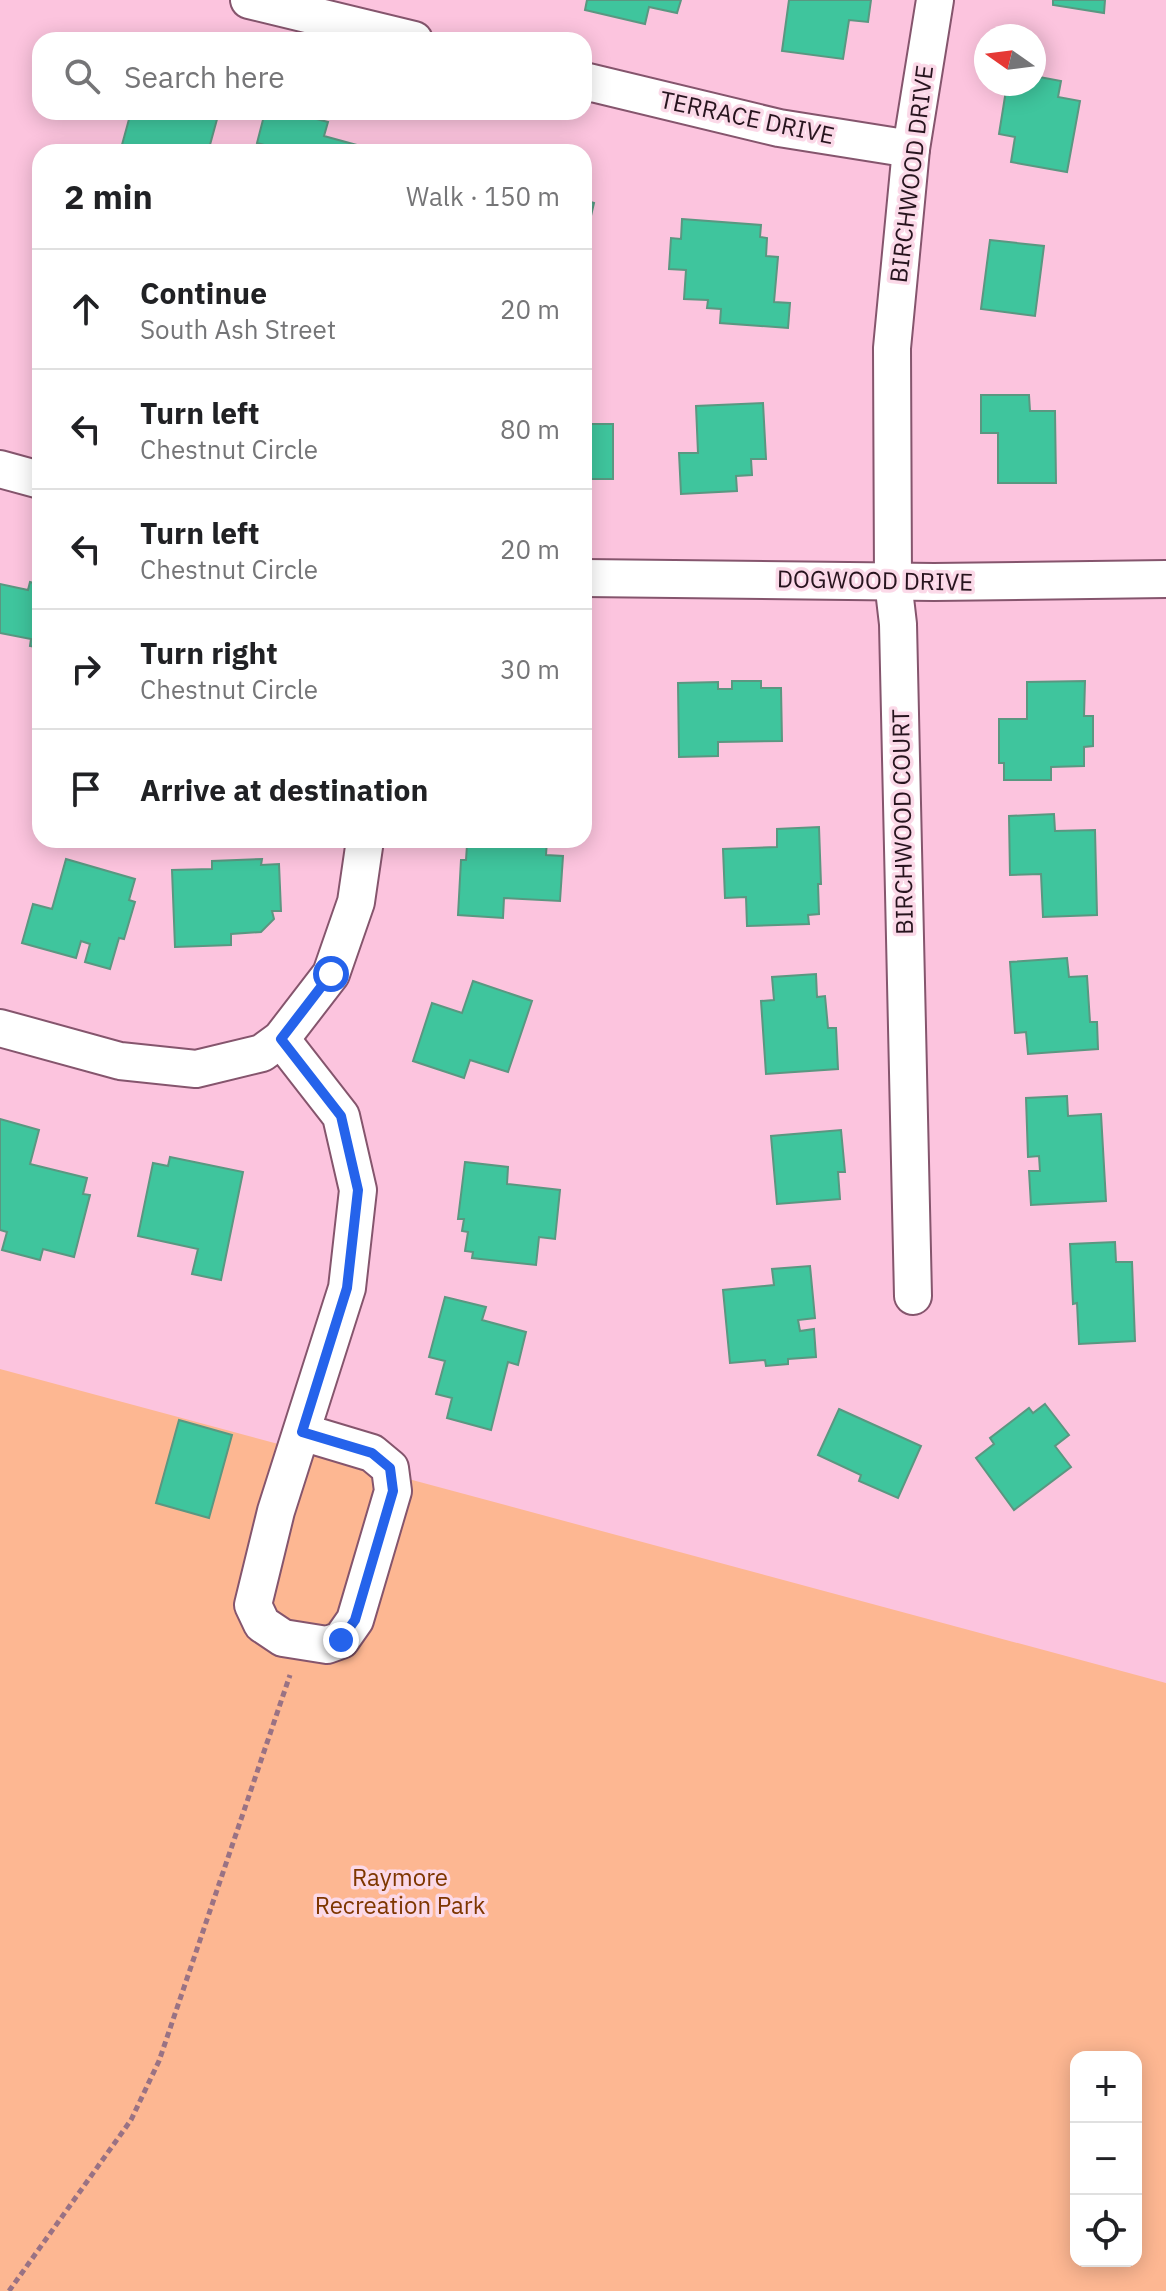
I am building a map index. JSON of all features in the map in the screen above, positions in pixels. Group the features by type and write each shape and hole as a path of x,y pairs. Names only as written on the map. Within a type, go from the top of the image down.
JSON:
{"street":[{"path":"249,0 381,32"},
{"name":"BIRCHWOOD DRIVE","path":"892,348 911,149 935,0"},
{"name":"TERRACE DRIVE","path":"592,83 779,128 911,149"},
{"name":"BIRCHWOOD COURT","path":"892,348 893,581 898,624 913,1296"},
{"path":"0,469 32,478"},
{"name":"DOGWOOD DRIVE","path":"592,578 893,581 1166,579"},
{"path":"0,1028 120,1061 196,1069 262,1053 281,1039 331,974 356,902 364,848"},
{"path":"281,1039 341,1116 358,1190 347,1288 276,1511 253,1605 262,1624 283,1638 327,1645 341,1640 355,1620 393,1491 390,1468 372,1453 302,1432"}],"path":[{"path":"9,2291 131,2120 159,2061 301,1642"}],"green space":[{"name":"Raymore Recreation Park","path":"0,1369 1166,1683 1166,2291 0,2291"}],"building":[{"path":"587,0 681,0 677,13 649,7 645,24 585,10"},
{"path":"789,0 871,0 868,22 849,20 843,59 782,51"},
{"path":"1053,0 1105,0 1104,13 1053,5"},
{"path":"1046,78 1061,81 1058,97 1080,101 1067,172 1011,162 1015,137 999,134 1005,96 1046,96"},
{"path":"129,120 217,120 210,144 122,144"},
{"path":"263,120 320,120 328,122 324,136 353,144 261,144 257,143"},
{"path":"682,219 761,225 760,237 767,238 766,256 778,257 774,302 790,303 788,328 720,323 721,309 707,308 708,300 684,299 686,270 669,269 671,238 681,239"},
{"path":"990,240 1044,246 1035,316 981,309"},
{"path":"981,395 1029,395 1030,411 1055,411 1056,483 998,483 998,433 981,433"},
{"path":"763,403 766,459 751,459 752,475 736,476 737,491 681,494 679,453 698,453 696,406"},
{"path":"592,424 613,424 613,479 592,479"},
{"path":"32,583 32,646 31,639 0,633 0,584 28,590"},
{"path":"732,681 761,681 761,688 781,688 782,741 718,742 718,756 679,757 678,683 718,682 718,689 732,689"},
{"path":"1085,681 1084,716 1093,716 1093,746 1084,747 1084,766 1051,767 1051,780 1004,780 1004,763 999,763 999,719 1027,719 1027,682"},
{"path":"1054,814 1055,831 1095,830 1097,915 1043,917 1041,874 1010,875 1009,816"},
{"path":"819,827 819,914 808,915 809,924 747,926 746,897 725,898 723,849 777,847 777,829"},
{"path":"467,848 546,848 546,855 563,856 560,901 504,898 503,918 458,915 461,860 466,860"},
{"path":"66,859 135,879 129,900 135,902 124,939 119,938 110,969 85,962 90,944 81,941 76,958 22,943 33,904 52,909"},
{"path":"262,859 261,865 279,864 281,911 272,911 274,919 261,932 231,934 231,945 175,947 172,870 212,869 212,861"},
{"path":"1067,958 1069,977 1087,976 1090,1022 1097,1022 1098,1049 1028,1054 1026,1032 1015,1033 1010,962"},
{"path":"816,974 817,997 825,996 828,1028 836,1028 838,1069 766,1074 761,1001 774,1000 772,977"},
{"path":"473,981 532,1001 508,1072 470,1060 464,1078 413,1061 432,1003 462,1013"},
{"path":"1067,1096 1068,1116 1101,1114 1106,1201 1031,1205 1029,1171 1040,1171 1039,1156 1028,1157 1026,1098"},
{"path":"0,1119 39,1130 30,1164 87,1178 83,1194 90,1195 74,1257 43,1249 40,1260 2,1250 7,1232 0,1230"},
{"path":"841,1130 845,1172 838,1172 840,1199 777,1204 771,1136"},
{"path":"170,1157 243,1172 221,1280 192,1274 198,1249 138,1236 153,1163 168,1166"},
{"path":"465,1162 508,1167 507,1184 560,1190 555,1239 539,1237 536,1265 472,1258 473,1252 465,1251 468,1232 462,1231 464,1219 458,1219"},
{"path":"1115,1242 1116,1262 1132,1262 1135,1341 1079,1344 1070,1244"},
{"path":"810,1266 815,1318 798,1320 800,1331 814,1329 816,1357 788,1359 788,1364 766,1366 765,1360 730,1363 723,1290 774,1285 772,1269"},
{"path":"445,1297 486,1307 482,1320 526,1332 518,1365 508,1362 491,1430 447,1418 452,1398 436,1394 445,1361 429,1357"},
{"path":"1045,1404 1069,1435 1055,1446 1071,1467 1014,1510 976,1458 994,1444 990,1438 1029,1408 1033,1413"},
{"path":"839,1409 921,1446 898,1498 859,1481 861,1475 818,1455"},
{"path":"179,1420 232,1435 209,1518 156,1503"}],"route":[{"path":"331,974 281,1039 341,1116 358,1190 347,1288 302,1432 372,1453 390,1468 393,1491 355,1620 341,1640"}]}
